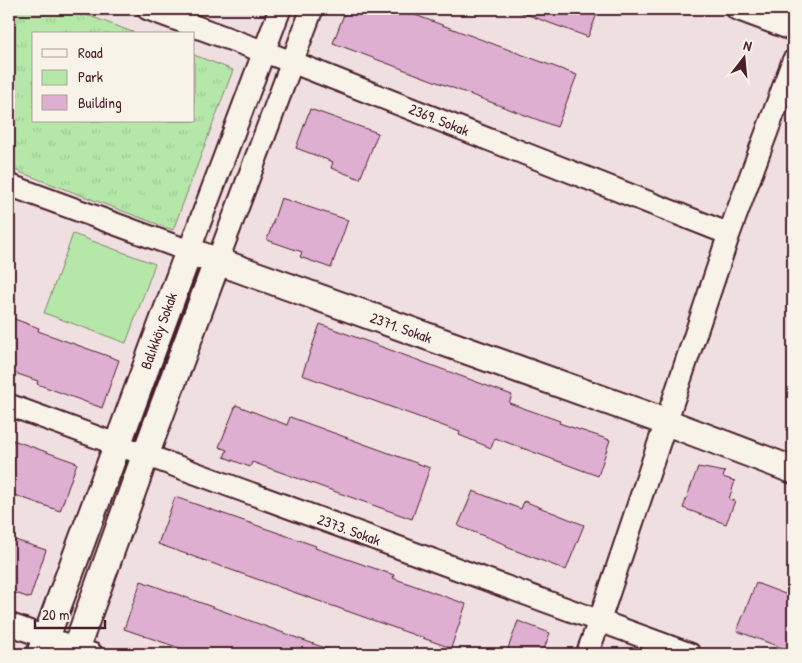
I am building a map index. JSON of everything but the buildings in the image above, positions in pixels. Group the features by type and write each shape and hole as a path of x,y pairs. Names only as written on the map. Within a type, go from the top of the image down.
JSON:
{"street":[{"name":"2369. Sokak","path":"148,9 292,62 729,234"},
{"name":"Balıkköy Sokak","path":"43,646 116,445 280,9"},
{"name":"Balıkköy Sokak","path":"81,652 145,456 312,9"},
{"path":"737,9 793,30"},
{"path":"587,654 729,234 793,61"},
{"name":"2371. Sokak","path":"9,185 189,252 666,422 793,470"},
{"name":"2373. Sokak","path":"9,405 690,654"},
{"path":"9,624 43,646 81,652"}],"green space":[{"path":"9,9 71,9 133,32 32,32 32,122 195,122 195,55 233,70 173,230 9,168"},
{"path":"73,234 155,264 126,343 44,313"}]}
